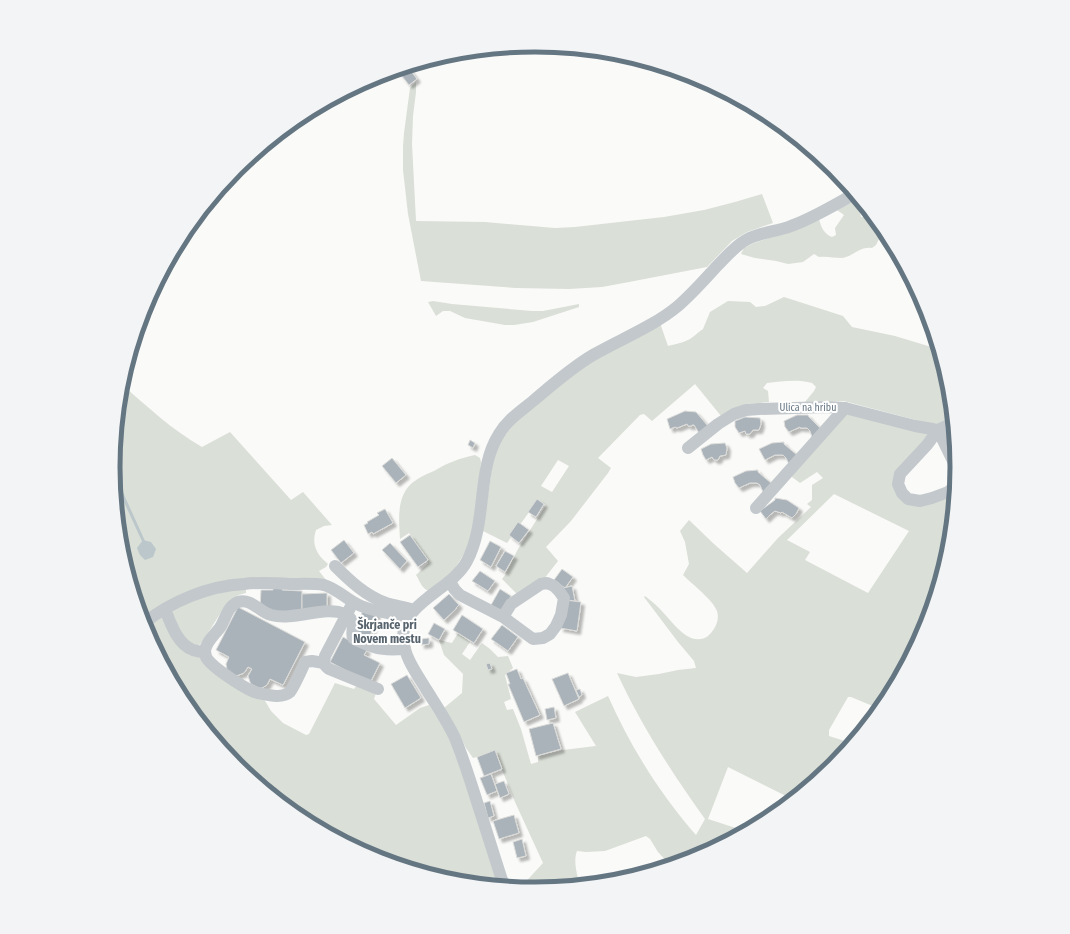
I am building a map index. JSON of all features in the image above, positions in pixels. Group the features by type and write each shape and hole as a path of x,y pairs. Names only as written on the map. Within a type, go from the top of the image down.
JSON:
{"street":[{"path":"502,880 463,758 448,724 414,669 405,649 403,638 404,628 412,613 450,582 466,563 474,544 479,525 487,465 498,435 503,427 514,416 555,382 591,356 661,318 678,306 738,245 760,234 791,226 850,196"},
{"name":"Ulica na hribu","path":"688,448 718,424 734,414 746,410 759,409 827,407 845,408 915,426 938,430"},
{"path":"756,508 845,408"},
{"path":"947,426 938,430 927,445 900,474 898,484 902,493 908,499 920,501 949,491"},
{"path":"938,430 949,453"},
{"path":"335,566 371,596 387,603 406,607 412,613"},
{"path":"450,582 460,596 503,617 534,639 543,638 550,634 556,626 561,615 564,598 554,586 547,583 541,584 511,604 503,617"},
{"path":"149,619 189,596 224,586 261,583 313,584 325,586 336,590 361,606 373,610 387,614 412,613"},
{"path":"324,663 312,661 305,662 292,691 280,696 268,695 254,692 221,671 206,658 205,652 207,645 230,608 234,604 246,601 269,615 277,616 287,617 334,610 347,615 352,622 353,638 358,641 373,648 384,650 405,649"},
{"path":"354,602 325,656 324,663 329,669 378,689"},
{"path":"165,609 173,629 184,644 191,650 205,652"}],"shaded area":[{"path":"416,82 412,144 416,221 485,222 555,228 575,227 664,217 704,210 762,194 773,223 747,232 732,241 707,267 602,287 569,289 516,288 421,281 408,214 403,170 404,133 410,88"},
{"path":"853,201 862,211 860,212 861,217 867,217 880,236 876,245 872,248 860,250 842,258 819,257 814,254 803,262 788,264 741,254 744,248 754,243 819,219 823,230 832,237 836,235 835,228 844,215 837,210"},
{"path":"784,297 843,316 852,327 895,336 932,347 942,386 947,420 939,424 927,423 844,401 805,402 816,387 812,383 796,381 767,383 763,388 768,391 769,402 745,404 721,416 695,384 652,421 644,414 640,415 598,458 611,468 571,521 546,547 558,561 544,579 519,596 502,579 518,549 546,505 537,501 507,543 483,531 493,460 497,448 511,427 533,406 592,361 660,323 668,346 685,342 692,338 703,329 710,312 728,301 750,302 756,307 765,306","holes":["558,460 569,466 552,492 541,486"]},
{"path":"433,301 532,311 543,311 579,304 579,307 533,322 505,325 465,318 450,311 443,311 436,316 428,302"},
{"path":"127,390 170,425 202,447 230,432 291,500 303,492 332,525 324,526 316,530 314,540 318,553 328,564 319,571 326,580 250,579 148,617 134,574 128,548 121,494 121,440"},
{"path":"843,413 927,433 928,435 897,473 906,500 949,492 942,548 928,600 918,626 907,651 880,698 874,706 848,697 829,730 829,736 846,742 809,779 787,797 728,767 708,819 737,829 719,839 666,861 658,852 650,839 646,836 605,851 577,851 575,864 579,879 526,882 543,863 515,802 495,752 473,758 444,708 462,693 463,674 444,655 439,640 452,643 458,633 470,642 462,654 470,660 482,643 498,657 508,656 513,668 505,675 511,699 504,702 507,710 513,709 521,729 531,764 538,762 538,756 563,750 596,746 575,712 608,696 626,733 647,769 670,803 696,835 705,819 658,748 636,711 617,673 636,677 696,668 694,661 644,597 645,596 656,605 678,629 686,635 691,638 698,639 708,636 716,625 718,614 715,607 707,597 683,575 689,564 685,542 680,531 689,520 747,573 778,538 811,507 807,504 812,500 812,485 823,478 817,472 800,483 792,477 792,474","holes":["834,494 909,531 868,593 805,560 810,552 787,540"]},
{"path":"475,455 480,458 481,462 476,514 467,549 454,570 430,591 427,590 423,587 416,575 428,563 426,558 409,533 400,539 400,510 403,495 412,483 422,476 454,461"},
{"path":"143,540 151,542 156,549 153,557 145,560 140,555 137,548"},
{"path":"246,586 246,593 240,594 231,600 196,649 182,638 172,612 175,607 188,601"},
{"path":"161,615 173,632 261,694 271,711 283,723 306,735 309,734 335,683 354,689 359,682 377,690 374,699 396,725 420,708 429,705 450,738 498,880 454,874 428,868 376,850 327,826 282,796 261,779 223,741 206,720 190,698 176,674 163,651 151,623"}],"building":[{"path":"411,71 417,79 409,85 401,74"},
{"path":"685,411 696,412 708,426 699,433 694,425 688,426 687,424 670,429 667,419"},
{"path":"797,415 808,415 821,429 812,437 807,428 800,427 789,432 785,427 784,421"},
{"path":"745,417 760,418 761,424 759,430 753,430 750,434 746,434 745,431 739,433 735,427 735,421"},
{"path":"470,440 475,443 473,448 468,445"},
{"path":"784,442 784,444 797,455 789,464 783,455 775,455 765,460 759,449 772,443"},
{"path":"725,443 727,448 726,455 720,456 718,460 714,460 712,457 706,460 701,449 711,444"},
{"path":"392,458 406,475 396,483 382,466"},
{"path":"758,470 758,472 771,483 763,492 760,485 757,483 750,483 739,488 735,483 733,477 746,471"},
{"path":"775,498 787,500 799,508 796,514 792,518 782,512 775,511 766,519 760,511 775,500"},
{"path":"537,499 544,504 536,517 528,512"},
{"path":"385,509 393,523 373,534 372,532 368,534 364,525 379,515 377,513"},
{"path":"518,522 529,530 519,543 509,535"},
{"path":"410,535 428,560 418,567 400,542"},
{"path":"344,540 354,553 341,563 331,550"},
{"path":"490,541 501,547 491,567 480,560"},
{"path":"390,543 407,561 400,569 382,550"},
{"path":"505,551 514,556 505,572 496,566"},
{"path":"562,569 573,577 565,588 554,580"},
{"path":"480,571 495,581 488,591 472,581"},
{"path":"572,586 575,601 565,600 563,588"},
{"path":"273,588 302,591 302,613 264,611 260,608 261,590 273,590"},
{"path":"500,589 511,596 502,612 491,605"},
{"path":"327,593 327,609 302,610 302,594"},
{"path":"449,594 459,605 444,620 433,608"},
{"path":"565,600 581,602 577,631 560,628"},
{"path":"238,607 305,642 283,685 270,679 267,685 259,688 250,682 248,676 252,669 248,667 244,673 236,676 227,670 226,664 229,657 216,650"},
{"path":"363,609 377,613 370,637 356,633"},
{"path":"462,615 483,629 474,643 453,630"},
{"path":"434,623 445,629 439,640 428,634"},
{"path":"502,625 518,637 508,651 491,639"},
{"path":"343,637 367,650 364,655 380,663 370,683 330,662"},
{"path":"429,638 429,644 421,645 421,639"},
{"path":"490,663 492,669 488,670 486,664"},
{"path":"517,669 521,679 523,678 540,715 524,722 508,684 510,684 506,673"},
{"path":"568,673 579,699 564,706 552,679"},
{"path":"407,675 421,698 405,708 391,684"},
{"path":"580,689 582,695 579,697 576,690"},
{"path":"554,707 556,718 547,720 545,709"},
{"path":"553,723 561,749 536,756 529,729"},
{"path":"495,750 502,769 484,776 477,757"},
{"path":"491,774 497,791 487,795 480,778"},
{"path":"504,781 509,794 500,798 495,784"},
{"path":"490,801 494,816 488,818 484,803"},
{"path":"514,815 519,833 499,839 493,821"},
{"path":"522,839 526,856 517,858 513,842"}],"waterway":[{"path":"121,492 143,540"}],"district":[{"name":"Škrjanče pri Novem mestu","path":"387,632"}]}
